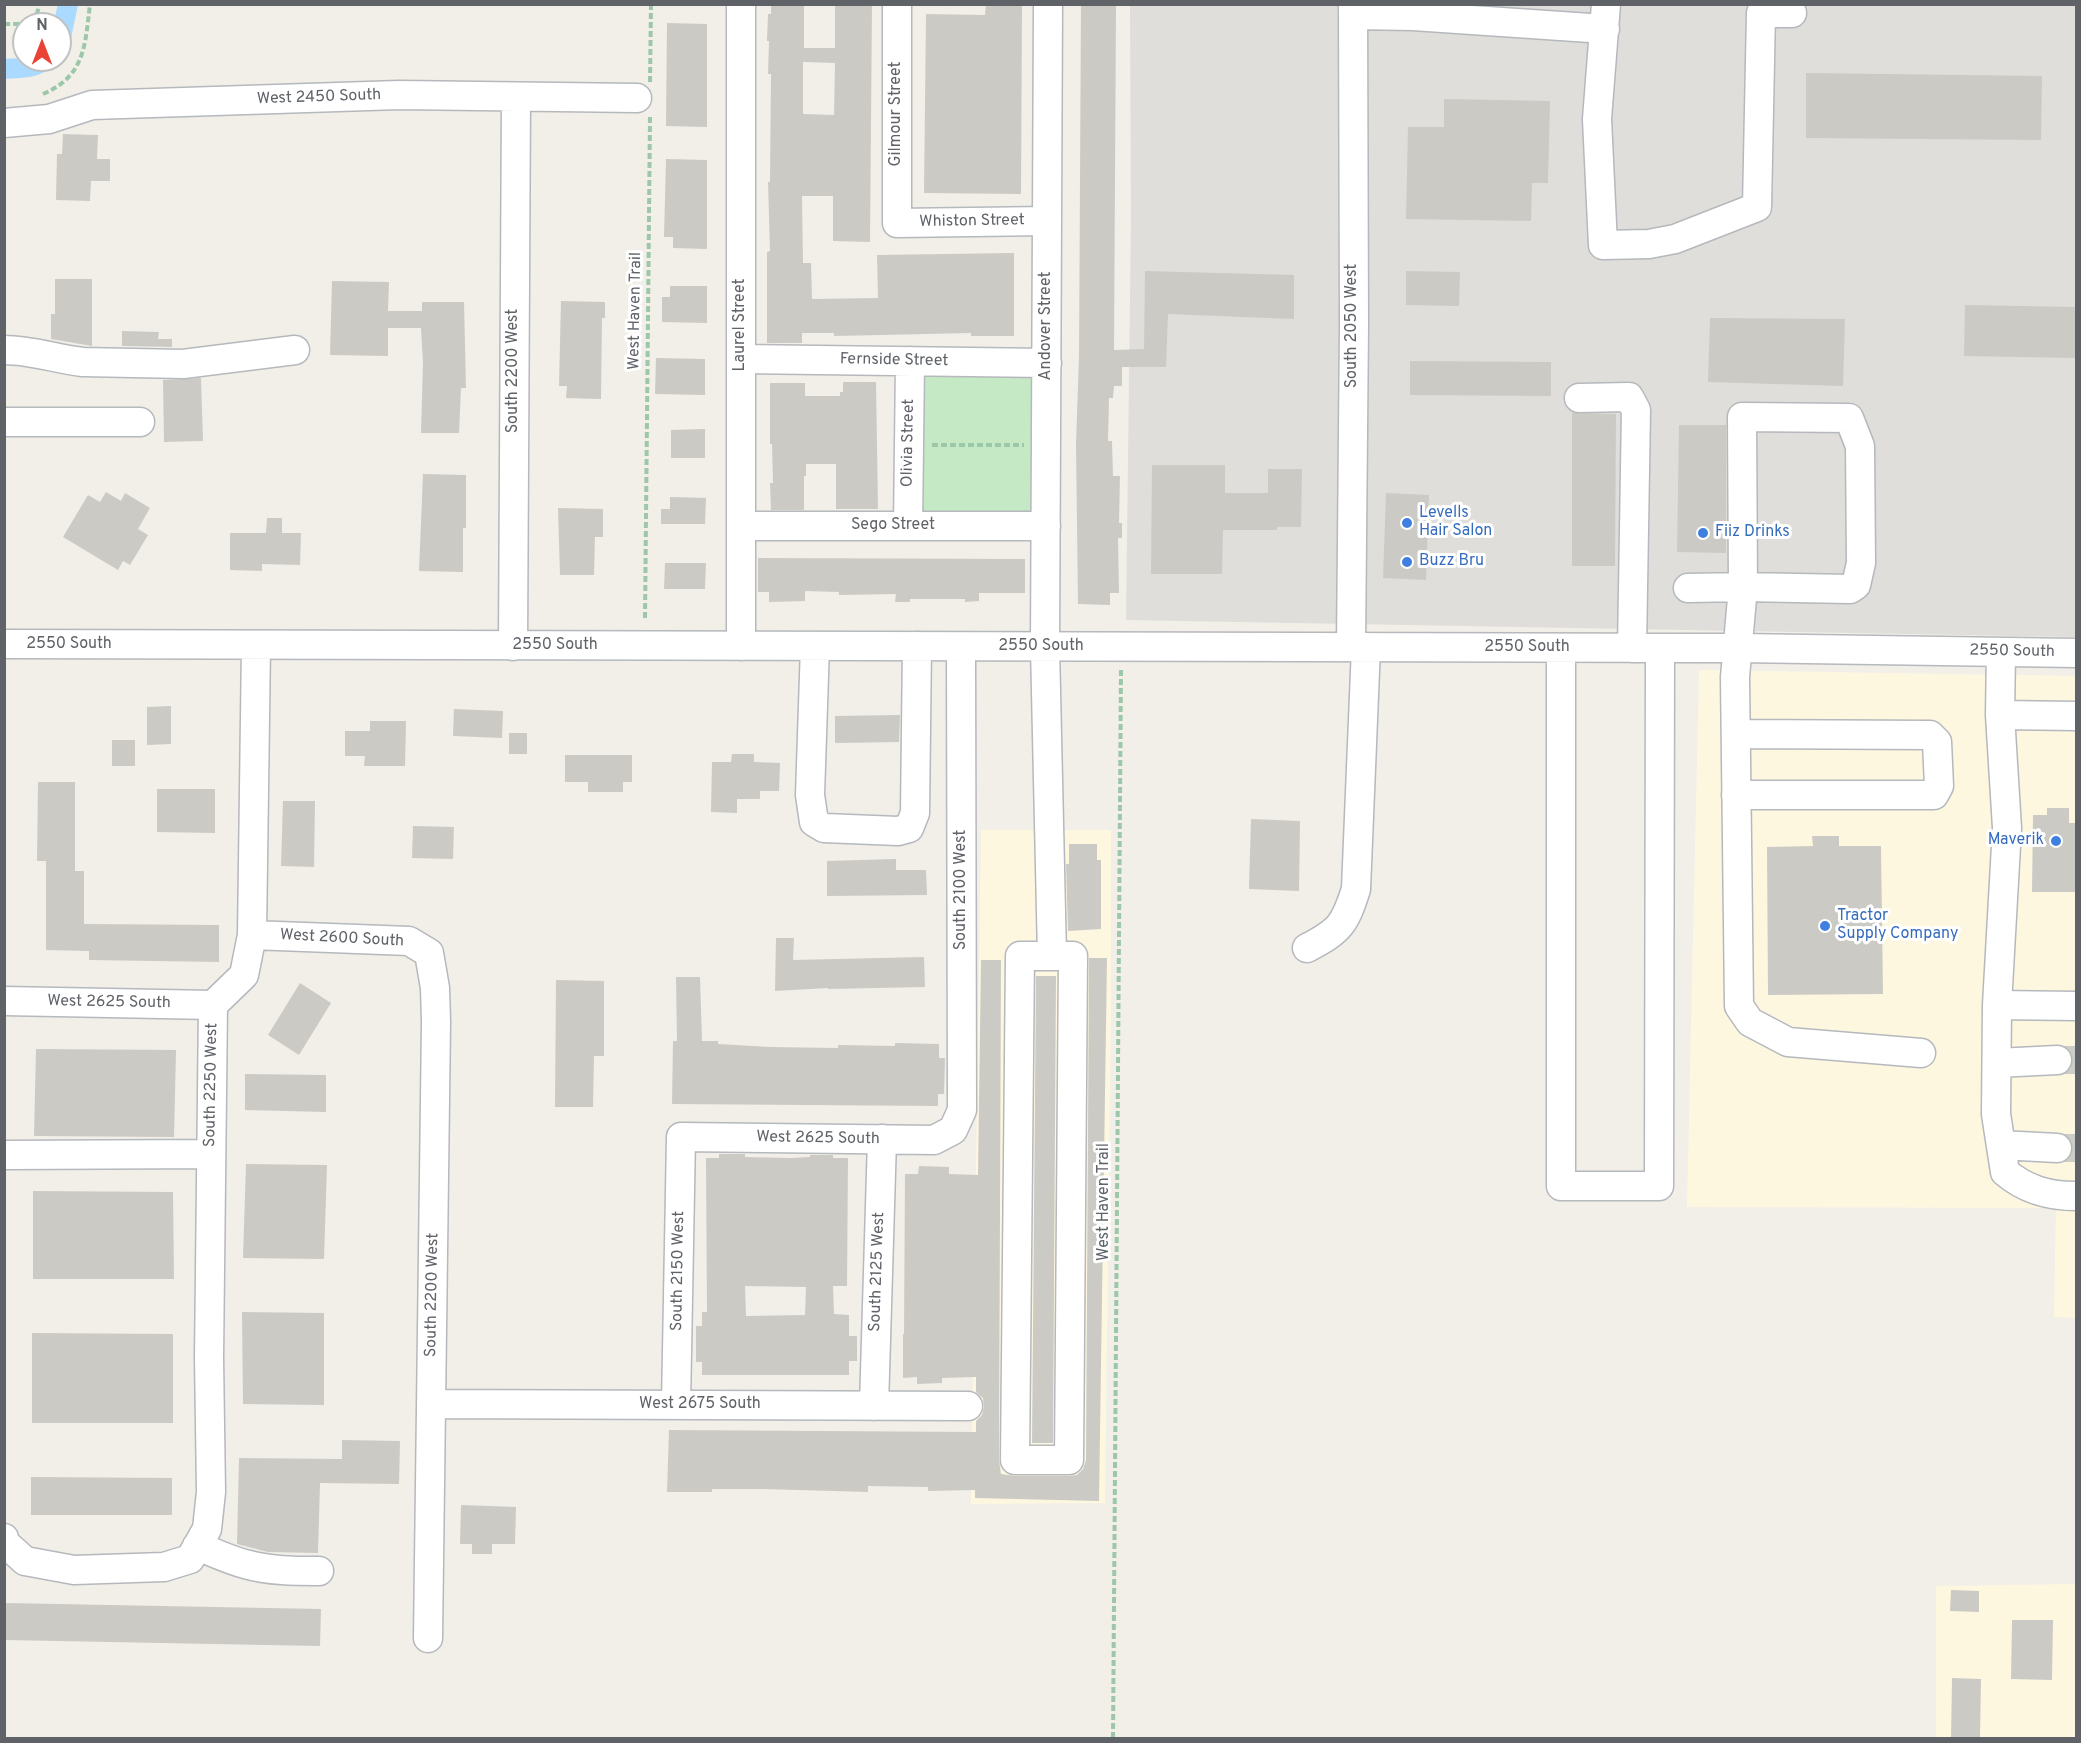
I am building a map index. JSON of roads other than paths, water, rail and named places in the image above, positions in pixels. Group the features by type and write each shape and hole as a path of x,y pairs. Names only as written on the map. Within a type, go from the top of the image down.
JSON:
{"street":[{"name":"Laurel Street","path":"741,4 741,646"},
{"name":"Gilmour Street","path":"897,4 897,223"},
{"name":"Andover Street","path":"1048,4 1045,647 1052,956"},
{"path":"1353,10 1606,17 1597,119 1603,245 1640,245 1675,239 1757,207 1761,13 1792,13"},
{"name":"South 2050 West","path":"1307,948 1332,935 1349,913 1356,889 1358,647 1353,10"},
{"name":"West 2450 South","path":"4,123 49,119 92,105 399,95 646,97"},
{"name":"South 2200 West","path":"513,646 516,97"},
{"name":"Whiston Street","path":"897,223 1047,221"},
{"path":"4,350 33,351 70,361 165,364 205,362 296,350"},
{"name":"Fernside Street","path":"741,359 1047,363"},
{"name":"Olivia Street","path":"908,526 910,361"},
{"path":"1579,398 1629,397 1636,410 1632,648"},
{"path":"1688,588 1743,587 1850,589 1856,585 1861,563 1860,446 1849,418 1742,417 1743,587 1735,677 1738,1006 1750,1022 1788,1042 1921,1053"},
{"path":"4,422 140,422"},
{"name":"Sego Street","path":"741,526 1046,526"},
{"name":"2550 South","path":"4,644 1739,648 2076,653"},
{"name":"South 2250 West","path":"197,1546 207,1529 211,1491 209,1358 213,1005 244,975 252,935 256,645"},
{"path":"815,646 810,795 814,822 824,828 898,831 909,828 915,813 917,646"},
{"name":"South 2100 West","path":"953,1130 962,1110 962,647"},
{"path":"1562,648 1561,1186 1659,1186 1660,648"},
{"path":"2001,652 2000,715 2007,828 1997,1005 1996,1114 2005,1172 2019,1184 2041,1192 2076,1196"},
{"path":"2000,715 2076,716"},
{"path":"1736,734 1930,735 1937,742 1939,786 1934,795 1736,795"},
{"name":"West 2600 South","path":"252,935 409,941 429,953"},
{"name":"South 2200 West","path":"428,1638 436,1022 435,988 429,953"},
{"path":"1020,956 1052,956 1073,956 1069,1460 1016,1460 1020,956"},
{"name":"West 2625 South","path":"4,1001 213,1005"},
{"path":"1997,1005 2076,1006"},
{"path":"1997,1063 2057,1060"},
{"name":"West 2625 South","path":"681,1137 934,1140 953,1130"},
{"name":"South 2150 West","path":"676,1405 681,1137"},
{"name":"South 2125 West","path":"874,1406 882,1139"},
{"path":"2001,1145 2056,1148"},
{"path":"4,1155 211,1154"},
{"name":"West 2675 South","path":"432,1404 968,1406"},
{"path":"4,1538 6,1543 26,1561 74,1570 164,1567 190,1559 197,1546 230,1560 264,1568 320,1571"}],"waterway":[{"path":"66,12 68,4"},
{"path":"4,69 12,68"}],"tunnel":[{"path":"2057,1060 2076,1060"},
{"path":"2057,1148 2076,1148"}],"place":[{"name":"Levells Hair Salon","path":"1407,523"},
{"name":"Fiiz Drinks","path":"1703,533"},
{"name":"Buzz Bru","path":"1407,562"},
{"name":"Maverik","path":"2056,841"},
{"name":"Tractor Supply Company","path":"1825,926"}]}
